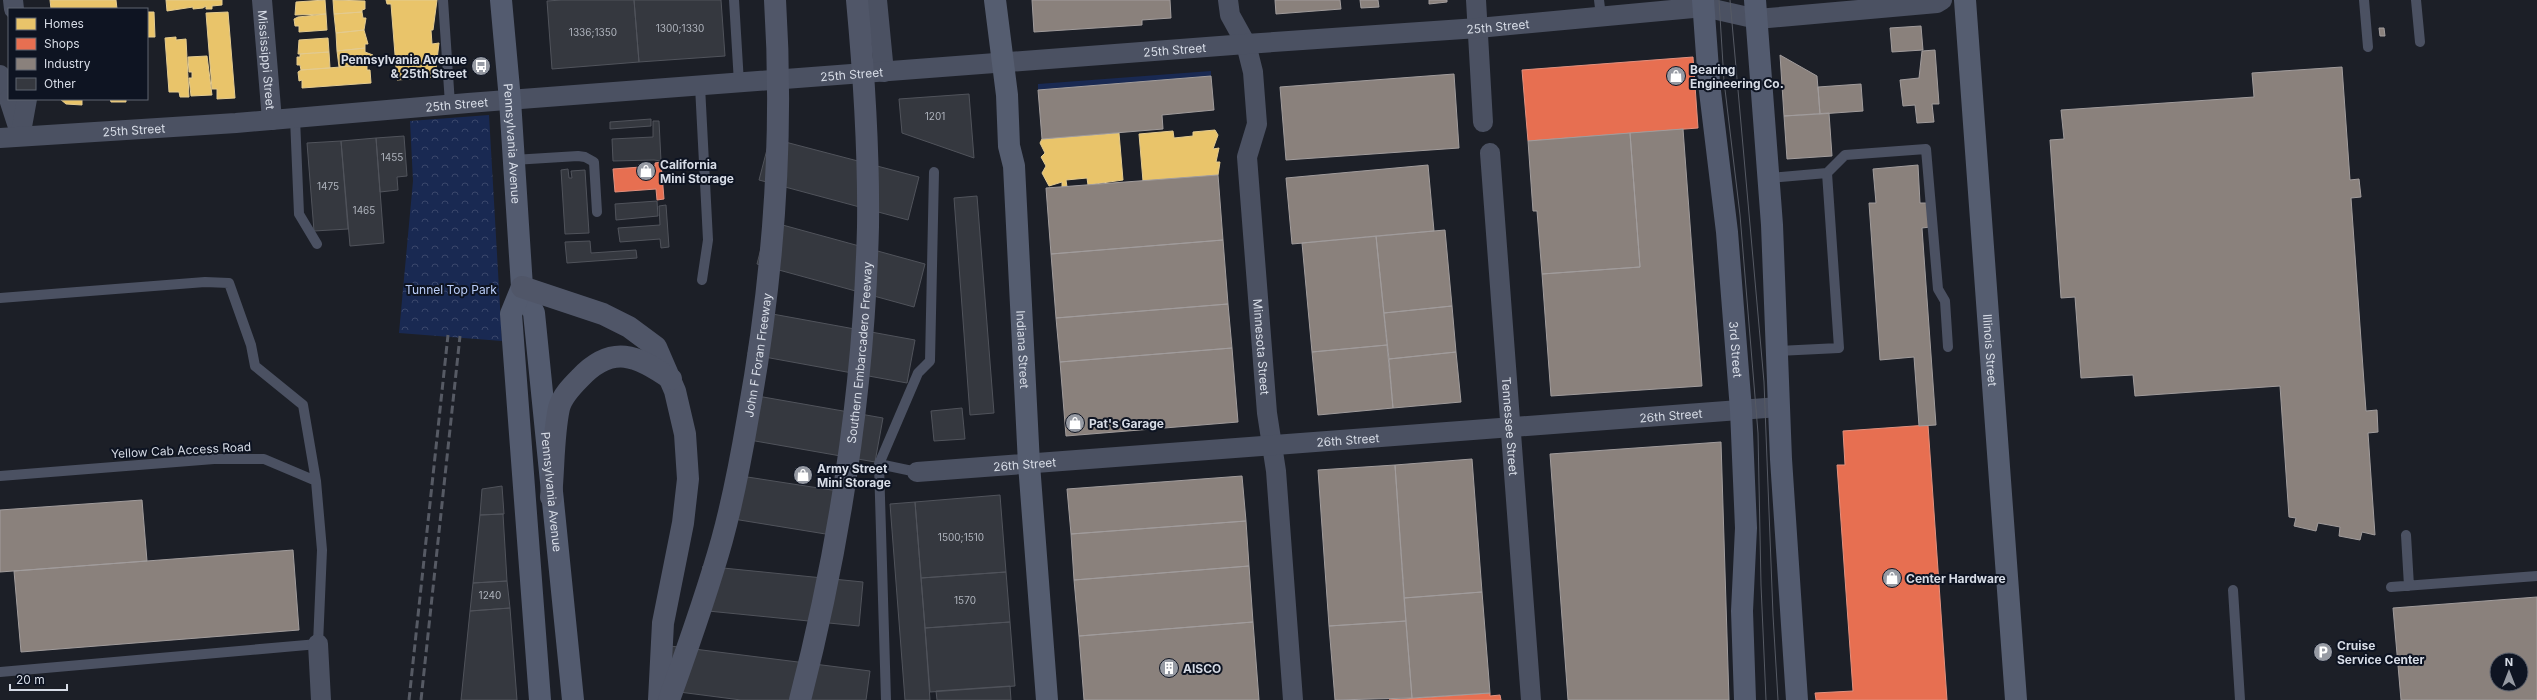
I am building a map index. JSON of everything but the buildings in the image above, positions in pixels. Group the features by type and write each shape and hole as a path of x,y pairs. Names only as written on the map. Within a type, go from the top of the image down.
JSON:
{"highway":[{"name":"John F Foran Freeway","path":"670,700 699,617 722,539 755,378 775,205 778,73 775,0"},
{"name":"Southern Embarcadero Freeway","path":"800,700 833,559 847,477 857,392 868,226 866,129 857,0"},
{"path":"522,287 603,314 629,327 656,347 673,385 685,434 688,479 683,523 663,623 659,700"},
{"path":"551,497 559,407 568,390 590,367 606,358 627,356 645,361 673,385"}],"main road":[{"name":"Pennsylvania Avenue","path":"501,0 510,100 522,287 534,312 551,497 573,700"},
{"name":"Indiana Street","path":"995,0 1009,146 1014,166 1030,464 1047,700"},
{"name":"Illinois Street","path":"1965,0 2016,700"},
{"name":"3rd Street","path":"1709,2 1709,83 1726,225 1741,410 1746,528 1742,611 1745,700"},
{"path":"1756,10 1768,178 1779,407 1796,700"},
{"name":"Pennsylvania Avenue","path":"522,287 511,314 540,700"},
{"path":"570,676 578,700"}],"street":[{"name":"Mississippi Street","path":"262,0 272,120"},
{"path":"877,0 884,72"},
{"name":"Minnesota Street","path":"1228,0 1230,15 1246,44 1253,72 1257,124 1247,157 1267,413 1272,446 1293,700"},
{"path":"1476,0 1483,122"},
{"name":"25th Street","path":"0,138 272,120 450,104 739,84 1246,44 1478,28 1600,8 1709,2 1756,10 1937,3 1942,0"},
{"path":"0,75 8,95"},
{"path":"10,100 20,136"},
{"path":"20,136 27,100"},
{"name":"Tennessee Street","path":"1490,153 1531,700"},
{"name":"26th Street","path":"917,472 1779,407"},
{"path":"318,644 321,700"}],"lane":[{"path":"443,0 450,104"},
{"path":"734,0 739,84"},
{"path":"2364,0 2368,47"},
{"path":"2416,0 2420,42"},
{"path":"700,86 708,240 702,280"},
{"path":"295,118 299,214 317,244"},
{"path":"1768,178 1827,173 1845,155 1926,148 1938,289 1945,301 1948,347"},
{"path":"513,160 578,156 585,157 594,162 597,212"},
{"path":"886,700 879,464 918,373 930,361 934,172"},
{"path":"1776,351 1839,348 1827,173"},
{"path":"0,298 197,283 229,283 251,345 255,366 303,405 316,481 322,550 318,644 0,672"},
{"name":"Yellow Cab Access Road","path":"0,476 214,459 264,459 316,481"},
{"path":"879,464 917,472"},
{"path":"2406,535 2410,586"},
{"path":"2390,588 2537,576"},
{"path":"2233,590 2240,700"}],"green space":[{"path":"1211,71 1211,76 1038,90 1038,84"},
{"name":"Tunnel Top Park","path":"489,115 502,341 399,333 413,181 410,121"}],"tram line":[{"path":"1719,0 1724,81 1740,215 1758,433 1761,585 1766,700"},
{"path":"1730,0 1764,382 1773,615 1778,700"}],"railway":[{"path":"409,700 448,335"},
{"path":"421,700 460,336"}],"place":[{"name":"Pennsylvania Avenue & 25th Street","path":"481,66"},
{"name":"Bearing Engineering Co.","path":"1676,76"},
{"name":"California Mini Storage","path":"646,171"},
{"name":"Pat's Garage","path":"1075,423"},
{"name":"Army Street Mini Storage","path":"803,475"},
{"name":"Center Hardware","path":"1892,578"},
{"name":"Cruise Service Center","path":"2323,652"},
{"name":"AISCO","path":"1169,668"}]}
